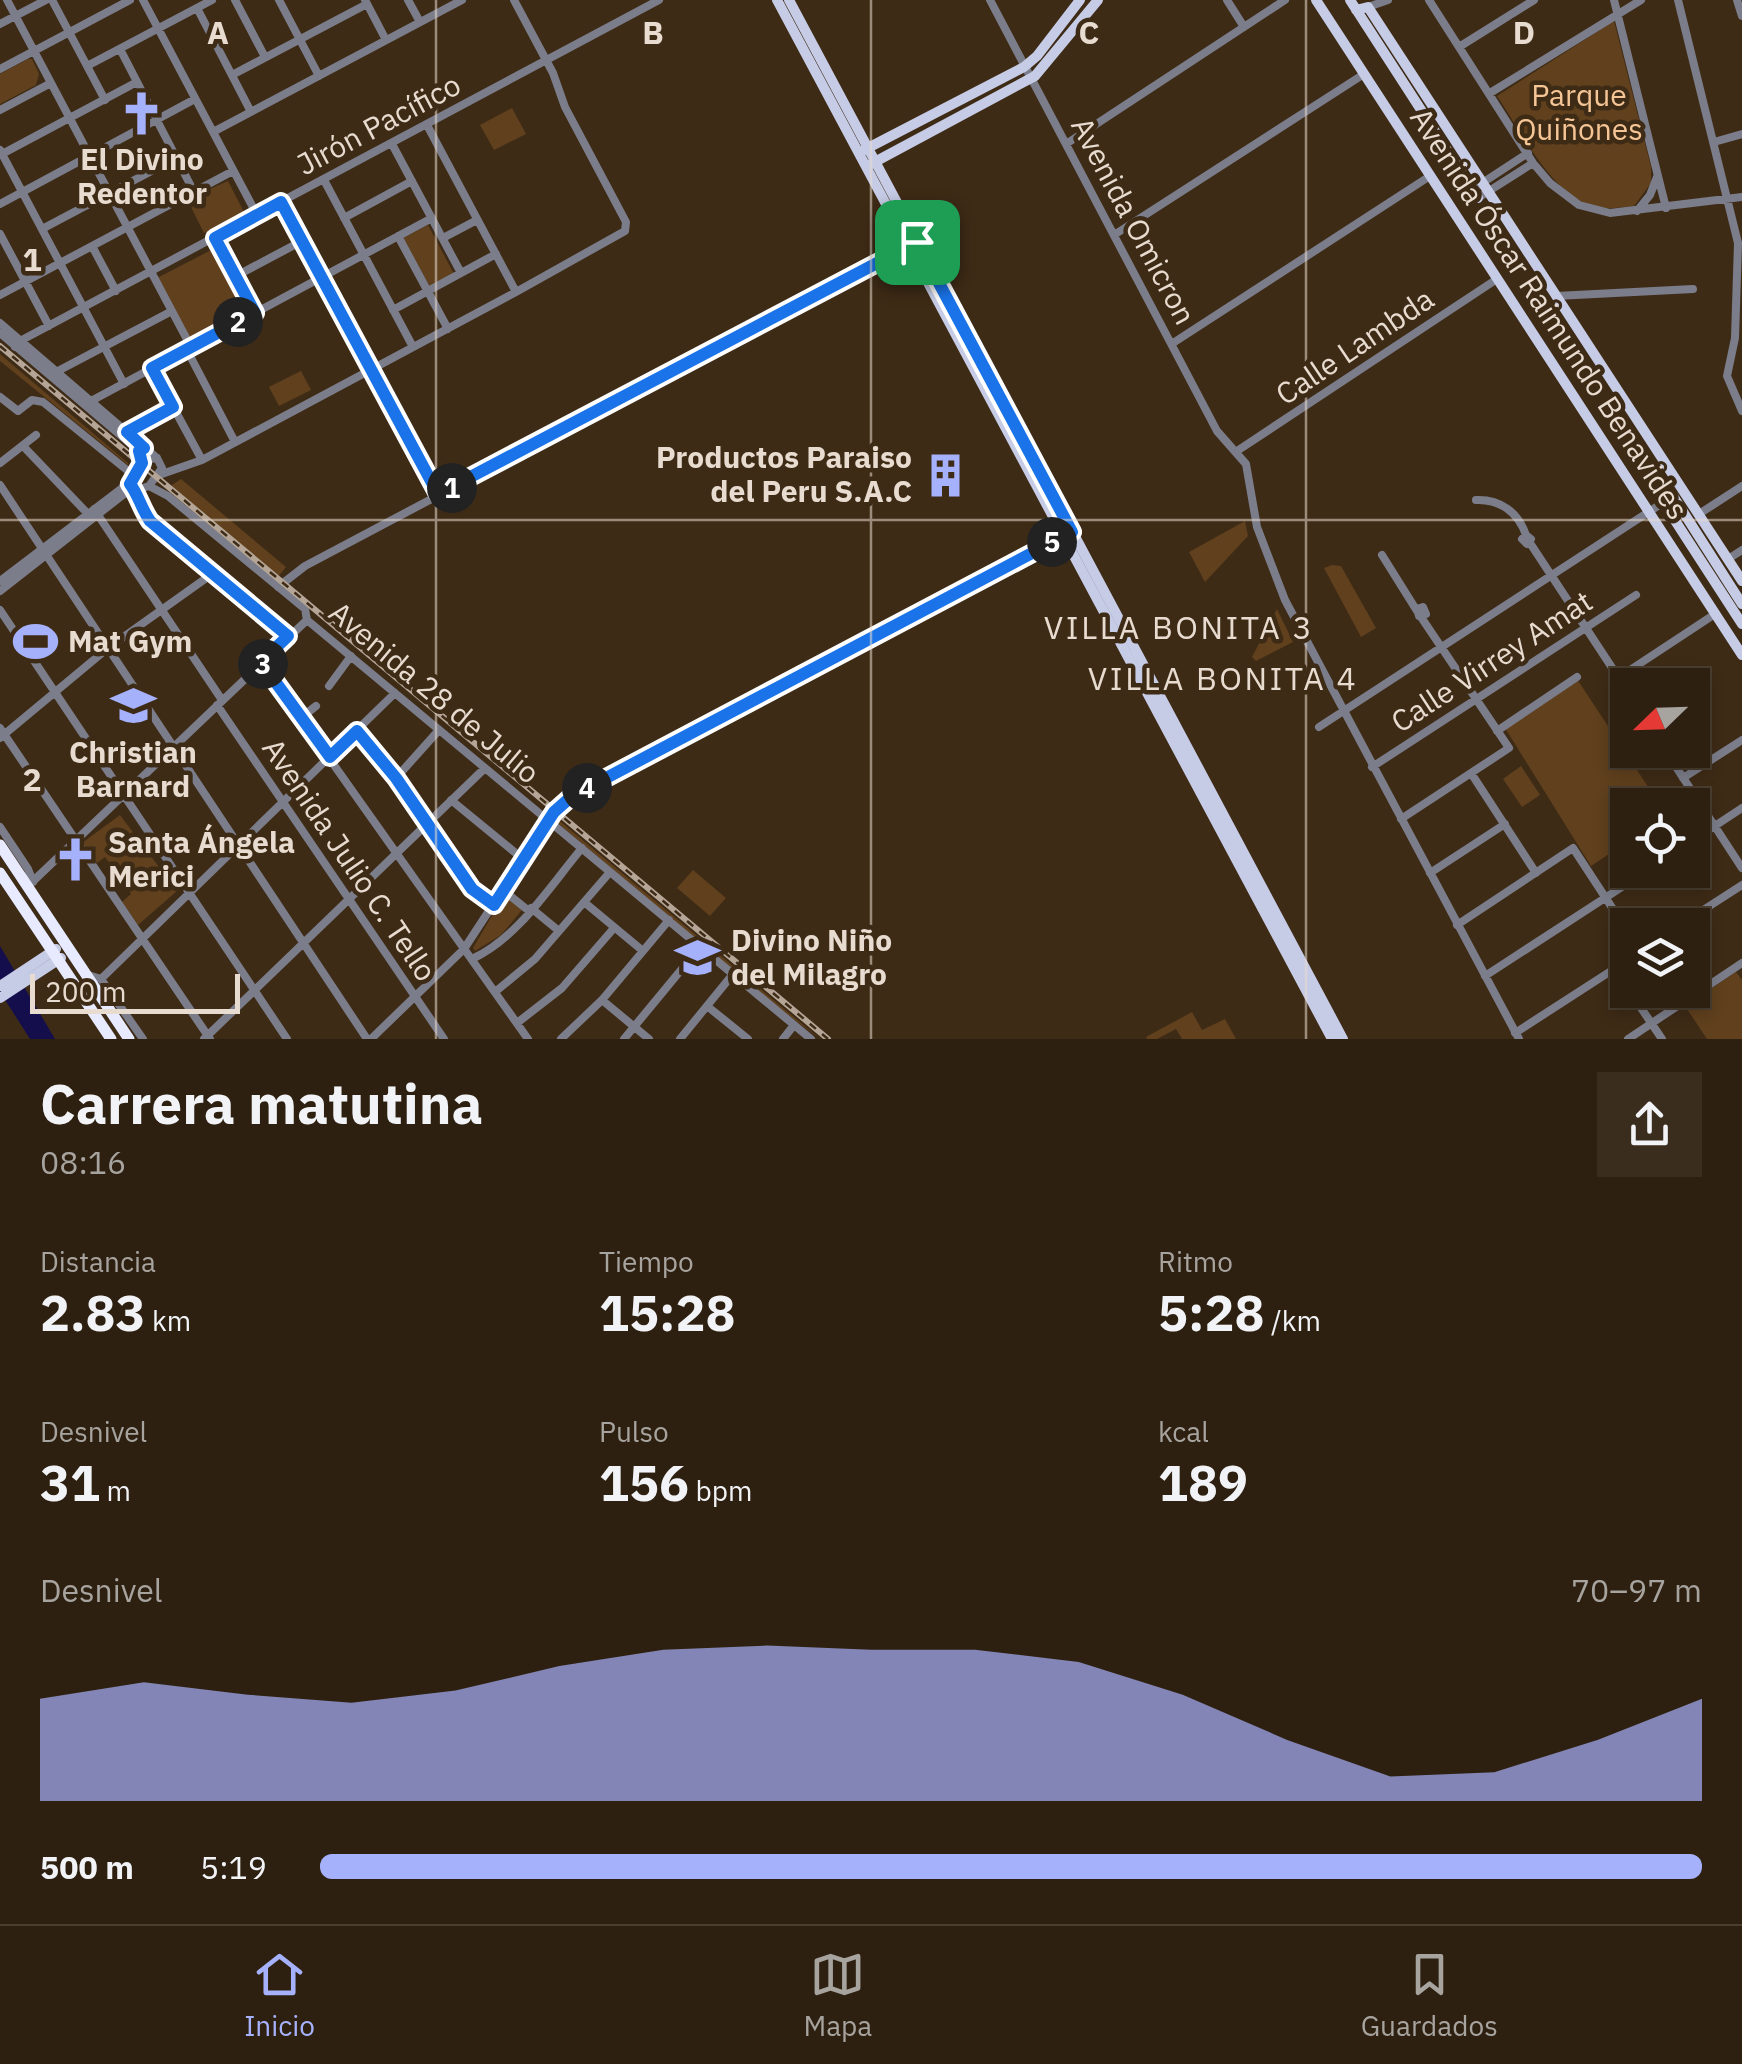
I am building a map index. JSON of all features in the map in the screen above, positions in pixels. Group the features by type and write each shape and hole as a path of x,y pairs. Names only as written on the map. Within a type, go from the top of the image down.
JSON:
{"highway":[{"path":"0,845 30,884 129,1039"},
{"path":"0,873 52,958 111,1039"}],"main road":[{"path":"777,0 798,28 1292,956 1343,1039"},
{"path":"789,0 798,28"},
{"path":"863,151 1024,68 1080,0"},
{"path":"870,165 1031,79 1063,46 1098,0"},
{"name":"Avenida Óscar Raimundo Benavides","path":"1316,0 1742,654"},
{"name":"Avenida Óscar Raimundo Benavides","path":"1358,6 1556,296 1742,581"},
{"path":"1052,37 1063,46"},
{"path":"1004,79 1010,91"},
{"path":"898,132 906,146"},
{"name":"Avenida Óscar Raimundo Benavides","path":"1668,499 1740,598"},
{"name":"Avenida Óscar Raimundo Benavides","path":"1668,499 1742,624"},
{"path":"0,986 68,948"},
{"path":"0,998 52,958"},
{"path":"1311,989 1332,1039"}],"street":[{"path":"7,0 172,311 235,442"},
{"path":"0,24 49,0 105,100"},
{"path":"0,69 130,0"},
{"path":"143,0 257,216"},
{"path":"87,66 212,0"},
{"path":"235,0 266,57"},
{"path":"408,0 420,22"},
{"path":"213,132 462,0"},
{"path":"134,484 148,486 158,477 202,460 622,234 627,227 514,0"},
{"name":"Jirón Pacífico","path":"18,344 659,0"},
{"name":"Avenida Omicron","path":"990,0 1217,431 1240,455"},
{"path":"1226,0 1244,27"},
{"path":"1066,144 1286,0"},
{"path":"1358,6 1388,0"},
{"path":"1429,0 1534,163 1562,194 1578,205 1595,211 1637,211 1742,196"},
{"path":"1460,46 1534,0"},
{"path":"1614,0 1666,208"},
{"path":"1490,93 1640,0"},
{"path":"1678,0 1738,242 1739,332 1726,376 1742,411"},
{"path":"1737,0 1742,16"},
{"path":"283,1 319,76"},
{"path":"232,75 366,2 386,40"},
{"path":"197,8 252,112"},
{"path":"120,49 194,192"},
{"path":"1114,234 1364,74"},
{"path":"124,384 1,152 137,82"},
{"path":"0,110 51,83"},
{"path":"0,204 196,100"},
{"path":"426,125 516,292"},
{"path":"1714,142 1742,134"},
{"path":"392,144 462,273"},
{"path":"1481,190 1528,154"},
{"path":"42,229 176,158"},
{"path":"1481,190 1534,163"},
{"path":"0,295 234,171"},
{"path":"1173,344 1430,176"},
{"path":"1637,211 1650,195 1657,177"},
{"path":"324,180 413,347"},
{"path":"344,218 412,181"},
{"path":"281,202 438,494"},
{"path":"92,401 432,218"},
{"path":"443,238 478,220"},
{"path":"0,234 4,250 49,326"},
{"path":"398,236 448,329"},
{"path":"215,238 255,313"},
{"path":"236,276 302,241"},
{"path":"278,587 298,569 913,244"},
{"path":"92,246 116,291"},
{"path":"393,310 496,254"},
{"name":"Calle Lambda","path":"1240,455 1497,280"},
{"path":"1556,296 1694,289"},
{"path":"56,372 172,311"},
{"path":"0,322 18,344 141,449 157,458 162,468 158,477"},
{"path":"0,333 56,372 127,432 141,449 142,463 134,484 0,581"},
{"path":"152,368 202,460"},
{"path":"0,396 18,412 32,400 42,402 134,484 150,521 288,636"},
{"path":"127,432 173,407"},
{"path":"0,463 36,435"},
{"name":"Avenida Julio C. Tello","path":"24,447 93,513 163,610 283,802 444,1039"},
{"path":"1240,455 1271,566 1342,711 1517,1036 1610,971"},
{"path":"142,463 150,457 157,458"},
{"name":"Avenida 28 de Julio","path":"158,477 168,496"},
{"path":"0,484 369,1039 464,949 551,816 579,792 1067,534"},
{"name":"Avenida 28 de Julio","path":"148,486 168,496 308,611 307,620 485,768 551,816 582,848 811,1039"},
{"path":"1699,514 1742,486"},
{"path":"1319,727 1684,489"},
{"path":"1476,500 1503,505 1519,520 1611,668"},
{"path":"1728,559 1742,550"},
{"path":"0,590 44,551"},
{"path":"1382,555 1508,748 1400,819"},
{"path":"212,574 108,648 1,734 207,1038 485,768"},
{"name":"Calle Virrey Amat","path":"1372,766 1636,594"},
{"path":"0,610 287,1039"},
{"path":"1633,668 1715,614"},
{"path":"30,884 307,620"},
{"path":"328,686 351,656"},
{"path":"261,662 528,1039"},
{"path":"1497,730 1577,676"},
{"path":"101,979 395,693"},
{"path":"302,718 316,706"},
{"path":"396,778 439,730"},
{"path":"357,731 396,778 476,894 494,905"},
{"path":"1683,778 1742,740"},
{"path":"1677,768 1742,868"},
{"path":"1471,773 1536,873"},
{"path":"451,800 523,858"},
{"path":"1710,829 1742,808"},
{"path":"1430,873 1504,824"},
{"path":"0,828 28,869 30,884"},
{"path":"472,958 499,942 582,848"},
{"path":"1458,924 1573,848 1612,908"},
{"path":"495,992 526,968 610,872"},
{"path":"1706,908 1742,885"},
{"path":"1485,976 1620,888"},
{"path":"503,890 559,932"},
{"path":"584,902 643,951"},
{"path":"560,1039 602,1000 668,920"},
{"path":"517,1023 562,988 614,928"},
{"path":"624,1039 700,946"},
{"path":"1628,1039 1741,967"},
{"path":"85,974 101,979 143,1039"},
{"path":"682,1038 733,974"},
{"path":"602,1000 649,1039"},
{"path":"706,1006 748,1039"},
{"path":"1641,1008 1662,1039"},
{"path":"783,1039 794,1025"}],"green space":[{"name":"Parque Quiñones","path":"1614,21 1651,167 1651,183 1634,206 1604,208 1580,201 1565,190 1527,143 1497,96"},
{"path":"32,59 39,74 36,85 0,104 0,74"},
{"path":"512,108 526,134 494,150 480,125"},
{"path":"228,181 245,214 204,233 187,199"},
{"path":"428,225 454,274 430,287 403,238"},
{"path":"217,247 246,309 190,339 157,278"},
{"path":"0,354 128,463 128,465 0,361"},
{"path":"301,371 311,390 279,406 269,387"},
{"path":"181,479 286,567 278,577 169,487"},
{"path":"1245,521 1248,536 1205,582 1189,552"},
{"path":"1341,566 1376,628 1361,637 1324,568"},
{"path":"1277,609 1293,642 1256,661 1252,657"},
{"path":"1577,679 1610,729 1610,768 1636,768 1649,788 1610,788 1610,853 1591,866 1505,728"},
{"path":"1521,766 1540,795 1522,807 1503,779"},
{"path":"120,815 177,891 138,925 122,902 131,894 105,857 97,863 82,843"},
{"path":"555,817 820,1039 755,990"},
{"path":"693,870 726,898 710,916 677,888"},
{"path":"504,895 522,910 501,935 475,951 473,948"},
{"path":"1736,972 1742,980 1742,1039 1707,1039 1686,1008 1710,1008 1710,989"},
{"path":"1192,1012 1202,1030 1225,1019 1236,1039 1182,1039 1176,1029 1157,1039 1147,1039 1146,1037"}],"shaded area":[{"path":"0,946 55,1039 30,1039 0,992"}],"railway":[{"path":"0,346 828,1039"}],"place":[{"name":"El Divino Redentor","path":"142,113"},
{"name":"Productos Paraiso del Peru S.A.C","path":"945,475"},
{"name":"Mat Gym","path":"35,642"},
{"name":"Christian Barnard","path":"133,706"},
{"name":"Santa Ángela Merici","path":"75,860"},
{"name":"Divino Niño del Milagro","path":"698,958"}],"district":[{"name":"VILLA BONITA 3","path":"1179,628"},
{"name":"VILLA BONITA 4","path":"1223,679"}],"route":[{"path":"281,202 438,494 917,242 1072,532 572,796 554,812 494,905 472,889 396,778 357,731 330,757 261,662 288,636 150,521 142,509 138,490 130,484 142,463 139,451 144,448 127,432 173,407 152,368 255,313 215,238 281,202"}]}
